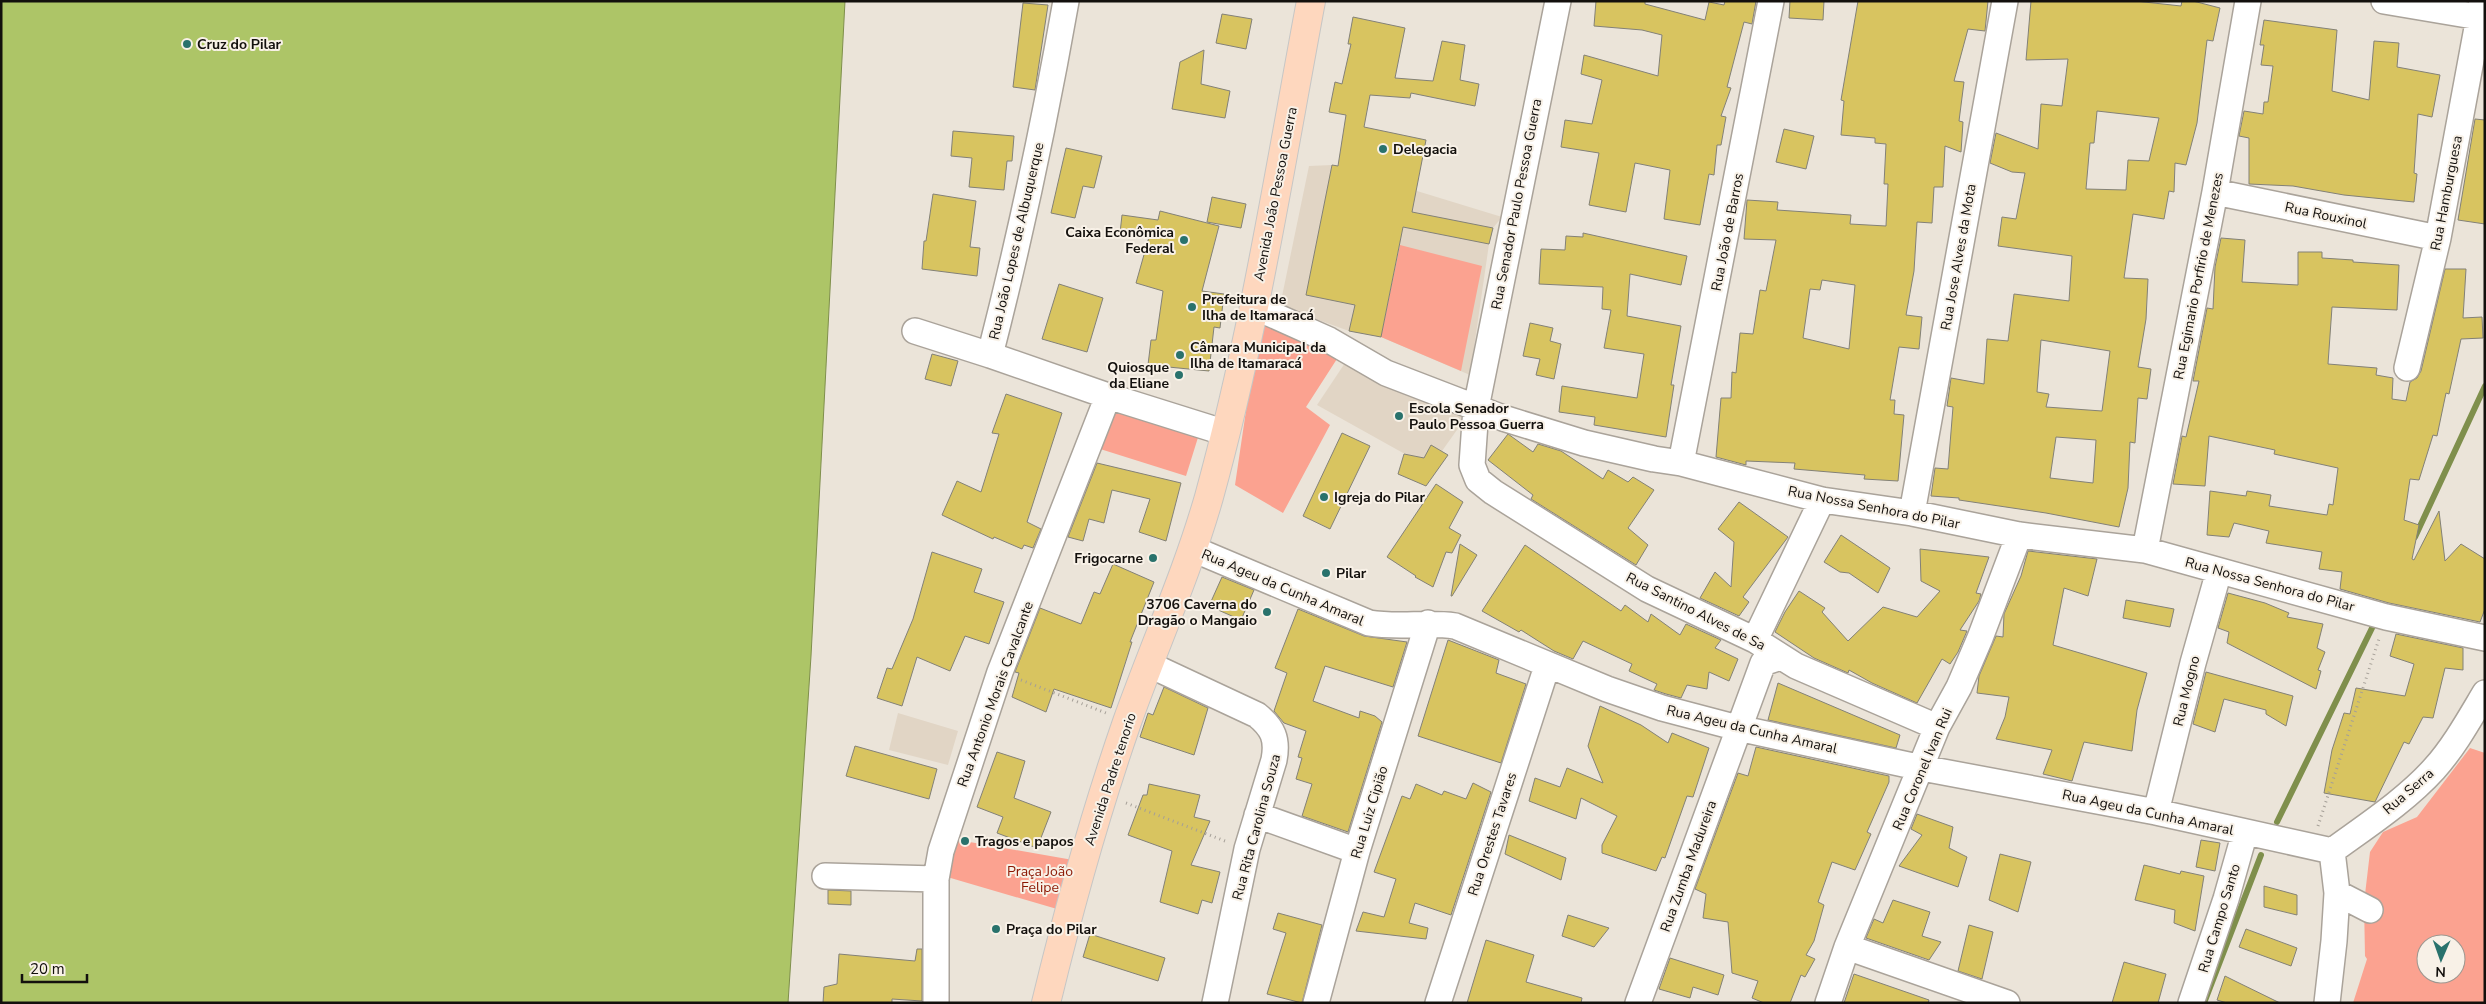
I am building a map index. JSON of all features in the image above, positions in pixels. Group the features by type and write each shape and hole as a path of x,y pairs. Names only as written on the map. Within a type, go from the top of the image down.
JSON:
{"main road":[{"name":"Avenida João Pessoa Guerra","path":"1168,616 1193,549 1226,432 1253,306 1312,1"},
{"name":"Avenida Padre tenorio","path":"1046,1003 1062,932 1104,794 1127,722 1168,616"}],"street":[{"name":"Rua João Lopes de Albuquerque","path":"1066,1 1049,99 1026,208 990,355 1108,396 1226,432"},
{"name":"Rua Senador Paulo Pessoa Guerra","path":"1476,408 1558,1"},
{"name":"Rua João de Barros","path":"1681,463 1771,1"},
{"name":"Rua Jose Alves da Mota","path":"1912,513 2005,1"},
{"name":"Rua Egimario Porfirio de Menezes","path":"2145,550 2215,192 2248,1"},
{"path":"2384,1 2482,12"},
{"name":"Rua Hamburguesa","path":"2406,368 2438,238 2482,12"},
{"name":"Rua Rouxinol","path":"2215,192 2438,238"},
{"name":"Rua Nossa Senhora do Pilar","path":"1253,306 1329,340 1386,373 1476,408 1584,442 1654,459 1681,463 1822,500 1912,513 2019,536 2145,550 2386,617 2485,638"},
{"path":"915,331 990,355"},
{"name":"Rua Antonio Morais Cavalcante","path":"936,1003 936,879 941,851 1000,672 1108,396"},
{"name":"Rua Santino Alves de Sa","path":"1476,408 1472,465 1478,480 1493,492 1647,589 1755,640 1796,666 1937,727"},
{"path":"1755,640 1822,500"},
{"name":"Rua Coronel Ivan Rui","path":"1828,1003 1847,947 1922,768 1937,727 1959,688 1980,638 2019,536"},
{"name":"Rua Ageu da Cunha Amaral","path":"1193,549 1369,623 1396,626 1428,623 1455,626 1547,666 1662,708 1738,728 1922,768 2156,812 2322,848"},
{"name":"Rua Mogno","path":"2156,812 2193,663 2219,571"},
{"name":"Rua Luiz Cipião","path":"1316,1003 1357,851 1428,623"},
{"name":"Rua Zumba Madureira","path":"1638,1003 1763,663 1782,656"},
{"name":"Rua Rita Carolina Souza","path":"1150,665 1257,715 1268,724 1274,734 1276,748 1247,849 1215,1003"},
{"name":"Rua Orestes Tavares","path":"1438,1003 1547,666"},
{"name":"Rua Serra","path":"2322,848 2377,818 2434,769 2470,719 2485,692"},
{"path":"1257,815 1357,851"},
{"name":"Rua Campo Santo","path":"2191,1003 2226,899 2245,832"},
{"path":"2322,848 2337,893 2327,1003"},
{"path":"825,876 936,879"},
{"path":"2337,893 2370,910"},
{"path":"1847,947 1992,1000"}],"path":[{"path":"2322,848 2386,617"},
{"path":"1000,672 1127,722"},
{"path":"1104,794 1247,849"}],"shaded area":[{"path":"1,1 845,1 811,656 788,1003 1,1003"},
{"path":"1332,165 1502,217 1493,228 1489,244 1470,375 1381,337 1349,331 1280,306 1309,166"},
{"name":"Escola Senador Paulo Pessoa Guerra","path":"1353,351 1466,392 1459,427 1430,468 1317,405"},
{"path":"898,713 958,731 948,765 889,750"}],"green space":[{"path":"1400,245 1482,266 1461,371 1381,337"},
{"path":"1260,316 1344,348 1306,407 1330,425 1283,513 1235,485"},
{"path":"1111,403 1200,431 1186,476 1097,448"},
{"path":"2470,748 2485,753 2485,1003 2353,1003 2367,959 2365,956 2364,903 2370,852 2383,832 2417,817"},
{"name":"Praça João Felipe","path":"947,838 1073,860 1057,909 937,874"}],"building":[{"path":"1596,1 1645,1 1645,4 1705,20 1709,2 1724,5 1725,1 1756,1 1752,24 1744,22 1727,87 1731,88 1721,116 1726,117 1721,145 1717,145 1714,175 1709,174 1700,225 1664,219 1670,170 1635,163 1626,212 1589,205 1599,153 1561,147 1565,120 1592,124 1602,80 1581,74 1584,55 1658,76 1662,35 1642,30 1594,26"},
{"path":"1790,1 1824,1 1823,20 1789,18"},
{"path":"1858,1 1988,1 1985,31 1968,29 1954,81 1964,82 1959,121 1963,122 1961,152 1945,146 1943,187 1934,187 1932,223 1917,222 1914,271 1906,315 1922,317 1919,349 1899,347 1890,400 1895,400 1894,414 1904,415 1898,481 1864,479 1865,475 1794,469 1795,463 1746,461 1746,465 1716,457 1721,398 1731,398 1732,372 1736,373 1740,333 1753,334 1760,290 1766,291 1776,240 1744,239 1747,200 1778,202 1777,210 1851,215 1850,224 1886,226 1888,184 1884,184 1886,144 1875,143 1875,138 1841,135 1844,101 1841,100","holes":["1822,280 1855,285 1849,349 1803,338 1810,289 1820,290"]},
{"path":"2031,1 2135,1 2181,6 2182,1 2193,1 2220,8 2213,41 2207,40 2197,123 2186,165 2175,163 2174,192 2169,191 2164,219 2133,214 2124,278 2148,279 2146,319 2138,367 2151,369 2147,399 2138,398 2135,443 2130,442 2128,488 2119,527 2046,513 1959,500 1959,498 1931,496 1935,468 1948,469 1953,407 1947,406 1951,378 1984,384 1987,339 2008,341 2014,294 2069,301 2072,256 1998,246 2002,217 2016,219 2025,173 2012,172 1990,163 1996,133 2038,149 2041,104 2062,106 2068,59 2026,60","holes":["2097,111 2159,118 2149,161 2128,160 2126,190 2086,189 2090,143 2094,143","2041,340 2110,351 2102,411 2046,407 2049,394 2037,392","2056,437 2096,440 2093,483 2050,478"]},
{"path":"1023,3 1048,5 1035,90 1013,87"},
{"path":"1222,14 1252,19 1246,49 1216,43"},
{"path":"1353,17 1405,28 1395,78 1433,81 1442,41 1465,45 1460,80 1479,84 1475,106 1411,93 1410,98 1370,95 1364,127 1426,140 1412,212 1493,228 1489,244 1403,227 1381,337 1349,331 1355,305 1306,295 1332,165 1338,166 1346,115 1329,112 1335,82 1342,84 1351,44 1348,44"},
{"path":"2264,20 2337,30 2332,91 2369,100 2374,41 2399,43 2397,67 2440,75 2432,117 2418,114 2414,173 2417,174 2414,202 2344,195 2293,186 2249,184 2249,138 2239,136 2244,111 2263,114 2264,102 2268,102 2273,66 2261,65 2264,45 2260,45"},
{"path":"1204,50 1201,84 1230,91 1225,118 1172,109 1180,62"},
{"path":"2475,119 2485,120 2485,224 2458,220"},
{"path":"1784,129 1814,136 1806,169 1776,162"},
{"path":"953,131 1014,136 1012,161 1007,161 1004,190 969,187 972,158 951,156"},
{"path":"1066,148 1102,156 1094,188 1083,186 1075,218 1051,213"},
{"path":"933,194 976,201 970,247 980,248 977,276 922,269 924,241 926,241"},
{"path":"1212,197 1246,204 1241,228 1207,222"},
{"path":"1160,211 1219,226 1202,291 1224,294 1220,328 1214,327 1209,371 1148,365 1151,340 1156,340 1163,291 1136,283 1149,237 1120,233 1122,215 1158,220"},
{"path":"1583,233 1687,256 1681,285 1630,274 1627,316 1681,326 1671,385 1674,385 1666,437 1594,425 1595,417 1559,412 1562,386 1637,398 1644,354 1604,348 1611,310 1602,309 1603,287 1539,284 1541,249 1565,250 1566,236 1583,237"},
{"path":"2221,238 2245,240 2242,282 2298,285 2298,252 2322,252 2322,258 2399,265 2397,310 2332,307 2328,364 2377,368 2376,375 2393,378 2392,399 2406,401 2410,382 2417,378 2421,371 2445,269 2466,269 2463,318 2482,317 2483,338 2461,339 2449,394 2446,393 2437,436 2433,435 2419,480 2410,479 2404,520 2419,525 2412,559 2414,560 2439,511 2445,561 2461,544 2485,559 2485,609 2480,622 2389,603 2340,589 2342,572 2319,569 2322,552 2266,543 2269,531 2234,523 2229,537 2207,535 2210,491 2246,496 2247,491 2271,495 2269,506 2327,515 2329,504 2333,505 2338,468 2274,454 2275,450 2209,436 2205,486 2173,484 2182,436 2186,437 2199,381 2193,381 2207,308 2213,309 2215,267"},
{"path":"1059,284 1103,298 1087,352 1042,339"},
{"path":"1530,323 1553,328 1550,341 1561,344 1554,379 1536,375 1540,359 1523,356"},
{"path":"932,354 958,361 951,386 925,379"},
{"path":"1006,394 1062,413 1027,522 1041,529 1033,548 1024,545 1022,549 994,537 993,539 942,515 957,481 981,492 999,434 992,433"},
{"path":"1342,433 1370,446 1330,529 1303,516"},
{"path":"1508,434 1533,452 1538,444 1561,451 1603,479 1608,470 1628,482 1633,477 1654,490 1628,528 1648,545 1636,565 1531,499 1533,495 1488,460"},
{"path":"1431,445 1448,455 1426,486 1398,474 1404,454 1424,458"},
{"path":"1097,463 1181,483 1166,541 1139,532 1150,499 1112,490 1104,523 1089,519 1083,541 1068,537"},
{"path":"1436,484 1463,502 1449,528 1461,535 1452,553 1446,552 1433,587 1387,557"},
{"path":"1739,502 1788,537 1743,597 1749,602 1739,616 1700,598 1715,572 1731,587 1734,542 1718,529"},
{"path":"1841,535 1890,568 1878,593 1849,573 1840,572 1824,562"},
{"path":"1460,544 1477,555 1451,596"},
{"path":"1525,545 1621,611 1625,605 1648,622 1651,614 1680,635 1686,624 1721,640 1715,648 1738,659 1729,681 1709,672 1707,689 1687,685 1681,698 1666,694 1654,690 1657,684 1629,671 1632,664 1583,641 1573,659 1554,651 1521,630 1519,632 1482,611"},
{"path":"1920,549 1989,557 1976,593 1981,594 1979,601 1960,630 1967,631 1958,652 1950,664 1942,659 1917,703 1872,683 1849,670 1848,673 1814,658 1775,632 1799,591 1825,608 1822,612 1848,641 1883,607 1917,617 1940,591 1921,581"},
{"path":"2028,551 2097,559 2088,596 2064,588 2053,645 2147,673 2137,710 2132,751 2084,742 2072,781 2043,774 2052,750 1996,739 2005,717 2009,697 1977,693 1979,676 1996,636 2003,637 2004,614 2021,576"},
{"path":"932,552 982,569 974,592 1004,602 989,644 965,636 950,671 917,657 902,706 877,698 887,668 892,669 913,619"},
{"path":"1113,564 1154,582 1130,642 1132,642 1111,708 1054,689 1046,712 1012,697 1019,673 1015,672 1040,608 1081,624 1094,592 1100,594"},
{"path":"1222,577 1254,590 1241,620 1209,606"},
{"path":"2228,593 2265,603 2289,613 2287,617 2323,624 2317,648 2325,652 2318,670 2321,671 2316,689 2227,643 2229,632 2218,628"},
{"path":"2126,600 2174,609 2170,627 2123,618"},
{"path":"1298,609 1364,636 1407,642 1393,687 1325,666 1313,701 1359,718 1360,711 1375,716 1382,722 1348,832 1302,816 1312,784 1296,779 1302,758 1298,757 1306,731 1284,723 1274,711 1287,673 1275,668"},
{"path":"2396,634 2463,648 2463,670 2445,668 2433,718 2423,717 2409,744 2404,742 2375,802 2324,793 2332,750 2344,713 2350,714 2356,688 2405,696 2414,664 2390,656"},
{"path":"1448,640 1499,660 1496,673 1526,684 1501,763 1418,736"},
{"path":"2206,672 2293,696 2286,726 2266,714 2266,710 2224,699 2215,732 2193,724"},
{"path":"1778,683 1900,735 1896,748 1768,720"},
{"path":"1164,687 1208,708 1194,755 1140,737 1148,713 1153,715"},
{"path":"1600,706 1641,725 1668,743 1672,733 1709,748 1693,797 1687,796 1665,858 1662,857 1656,871 1602,853 1602,845 1617,816 1581,798 1576,819 1529,801 1535,778 1560,787 1567,768 1603,783 1588,746"},
{"path":"855,746 937,769 929,799 846,776"},
{"path":"1756,747 1889,776 1889,782 1867,832 1871,834 1855,870 1832,862 1818,902 1824,905 1814,941 1806,955 1815,959 1805,977 1801,975 1790,1003 1764,1003 1752,998 1758,981 1732,973 1728,922 1703,918 1706,894 1695,889 1738,773 1748,776"},
{"path":"997,752 1025,761 1014,798 1051,812 1037,848 997,833 1003,817 977,807"},
{"path":"1473,783 1491,792 1451,915 1415,903 1409,923 1428,928 1426,939 1356,931 1363,912 1384,917 1396,879 1374,872 1402,796 1410,799 1416,784 1442,795 1444,791 1466,799"},
{"path":"1149,784 1200,795 1194,817 1210,821 1191,865 1220,872 1212,903 1202,900 1198,914 1160,902 1172,851 1128,835 1143,795 1147,795"},
{"path":"1917,814 1953,827 1949,848 1967,857 1958,887 1899,866 1922,835 1911,829"},
{"path":"1509,835 1566,858 1561,880 1505,854"},
{"path":"2201,840 2220,843 2215,871 2196,867"},
{"path":"2000,854 2031,862 2018,912 1989,900"},
{"path":"2144,865 2180,874 2181,871 2204,876 2195,931 2174,923 2175,910 2135,900"},
{"path":"2264,886 2297,895 2297,915 2264,907"},
{"path":"828,890 851,891 851,905 828,904"},
{"path":"1893,900 1930,912 1922,936 1941,942 1929,960 1866,938 1874,919 1883,923"},
{"path":"1278,913 1322,925 1302,1003 1267,994 1286,933 1273,929"},
{"path":"1568,915 1609,928 1594,947 1562,936"},
{"path":"1969,925 1993,932 1982,979 1958,971"},
{"path":"2246,929 2297,948 2291,966 2239,947"},
{"path":"1090,934 1165,958 1158,981 1083,957"},
{"path":"1486,940 1534,955 1526,982 1582,998 1581,1003 1467,1003"},
{"path":"917,949 922,949 922,1001 892,999 892,1003 823,1003 824,987 837,984 839,954 915,961"},
{"path":"1670,958 1724,975 1718,995 1693,987 1690,998 1659,989"},
{"path":"2124,962 2166,974 2158,1003 2112,1003"},
{"path":"1854,974 1929,1000 1928,1003 1844,1003"},
{"path":"2225,976 2280,1003 2227,1003 2217,1000"}],"waterway":[{"path":"2415,537 2485,386"},
{"path":"2277,822 2374,624"},
{"path":"2204,1003 2261,855"}],"place":[{"name":"Cruz do Pilar","path":"187,44"},
{"name":"Delegacia","path":"1383,149"},
{"name":"Caixa Econômica Federal","path":"1184,240"},
{"name":"Prefeitura de Ilha de Itamaracá","path":"1192,307"},
{"name":"Câmara Municipal da Ilha de Itamaracá","path":"1180,355"},
{"name":"Quiosque da Eliane","path":"1179,375"},
{"name":"Escola Senador Paulo Pessoa Guerra","path":"1399,416"},
{"name":"Igreja do Pilar","path":"1324,497"},
{"name":"Frigocarne","path":"1153,558"},
{"name":"Pilar","path":"1326,573"},
{"name":"3706 Caverna do Dragão o Mangaio","path":"1267,612"},
{"name":"Tragos e papos","path":"965,841"},
{"name":"Praça do Pilar","path":"996,929"}]}
